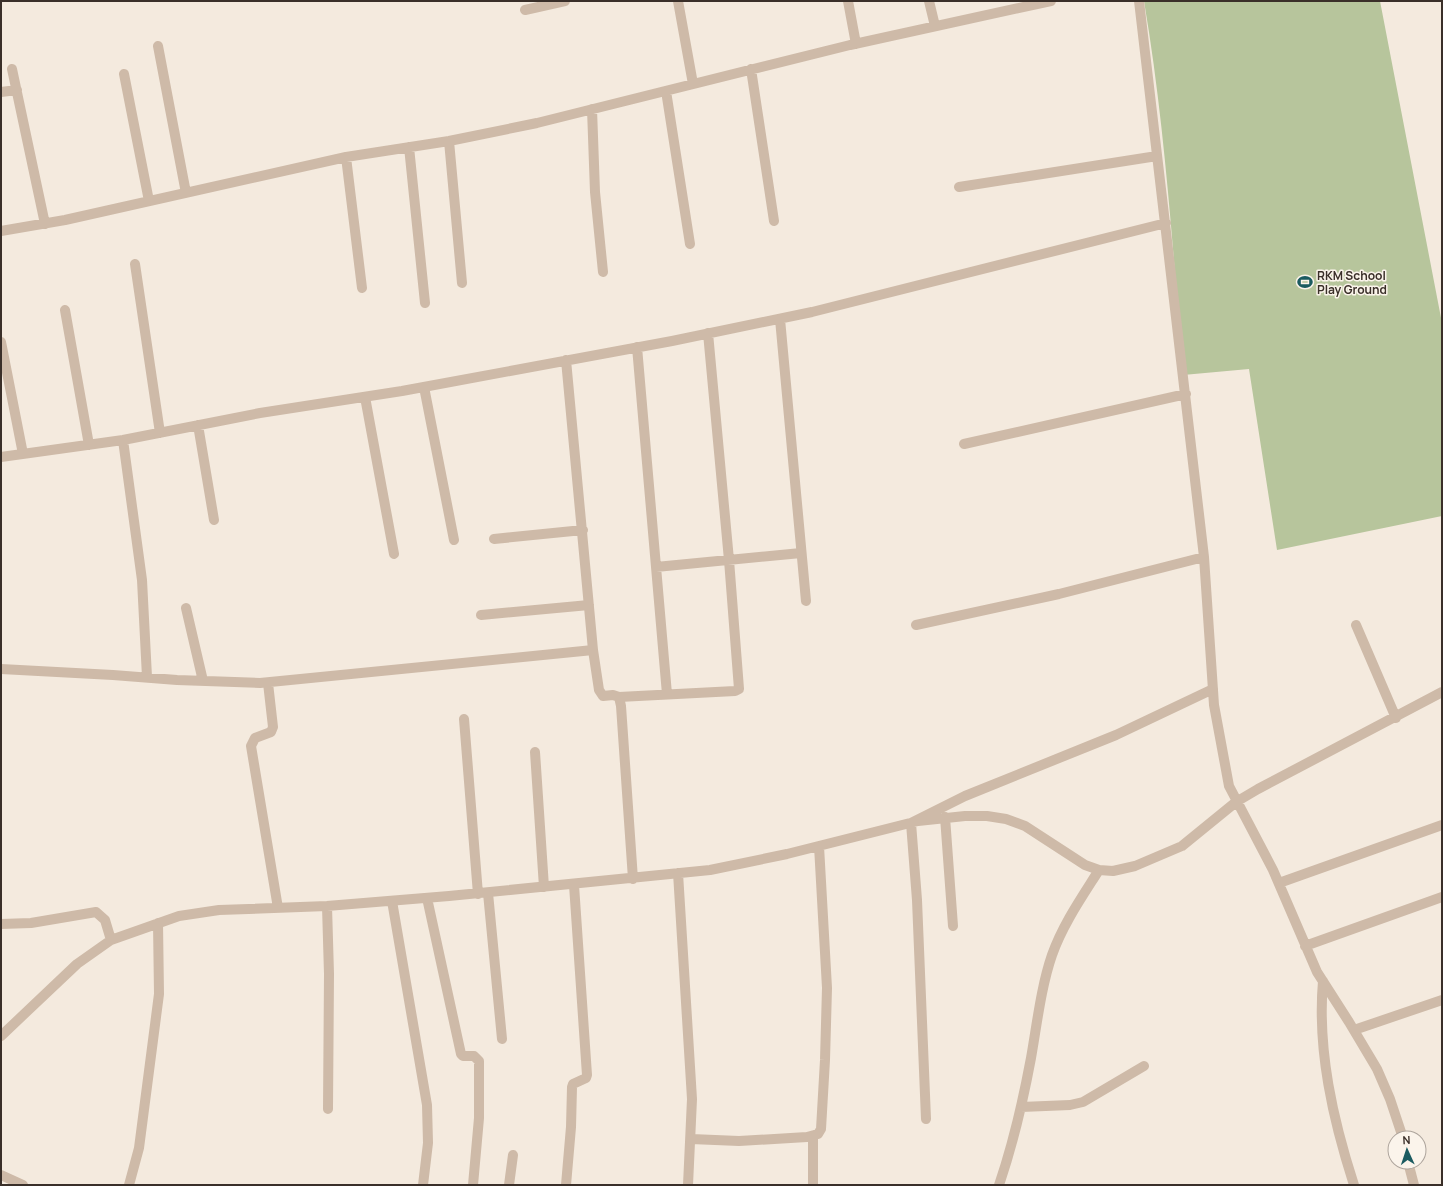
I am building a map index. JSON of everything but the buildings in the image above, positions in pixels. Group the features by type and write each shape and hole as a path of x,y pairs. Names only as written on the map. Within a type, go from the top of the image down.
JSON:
{"street":[{"path":"525,10 565,1"},
{"path":"678,1 693,84"},
{"path":"848,1 856,44"},
{"path":"929,1 935,26"},
{"path":"1,231 45,224 346,157 449,141 537,123 856,44 1051,1"},
{"path":"1139,1 1204,557 1214,705 1229,786 1236,802 1258,839 1279,883 1305,946 1323,981 1377,1069 1390,1099 1400,1130"},
{"path":"158,46 186,193"},
{"path":"12,69 45,224"},
{"path":"751,69 774,221"},
{"path":"124,74 149,201"},
{"path":"1,92 16,90"},
{"path":"666,91 690,244"},
{"path":"592,109 595,192 603,272"},
{"path":"449,141 462,284"},
{"path":"409,147 425,303"},
{"path":"959,187 1158,156"},
{"path":"346,157 362,288"},
{"path":"1,457 123,440 260,413 424,387 780,319 1166,223"},
{"path":"135,264 160,433"},
{"path":"65,310 89,445"},
{"path":"780,319 806,600"},
{"path":"566,360 593,650 600,694 619,697 735,691 739,689 729,560 708,333"},
{"path":"1,342 23,454"},
{"path":"637,347 667,694"},
{"path":"424,387 454,540"},
{"path":"964,444 1186,394"},
{"path":"365,397 394,554"},
{"path":"198,425 214,520"},
{"path":"123,440 142,580 147,677"},
{"path":"494,539 583,530"},
{"path":"656,567 801,552"},
{"path":"916,625 1059,594 1204,557"},
{"path":"480,615 589,605"},
{"path":"186,608 203,681"},
{"path":"1356,625 1396,718"},
{"path":"1,669 203,681 268,683 593,650"},
{"path":"268,683 273,727 271,732 255,738 251,746 278,908"},
{"path":"911,823 965,796 1116,735 1213,689"},
{"path":"1,1036 77,964 111,940 179,916 219,910 327,906 392,901 678,873 744,864 911,823 945,817 987,816 1006,819 1025,826 1085,865 1099,870 1113,871 1135,866 1182,846 1236,802 1326,752 1396,718 1442,692"},
{"path":"619,697 622,706 633,878"},
{"path":"464,719 483,893 502,1039"},
{"path":"534,752 544,887"},
{"path":"945,817 953,926"},
{"path":"911,823 917,900 926,1119"},
{"path":"1279,883 1442,825"},
{"path":"691,1139 739,1141 813,1136 821,1129 826,1035 826,951 818,846"},
{"path":"999,1185 1009,1154 1021,1107 1045,980 1052,955 1065,926 1099,870"},
{"path":"678,873 690,1046 692,1099 688,1185"},
{"path":"566,1185 571,1127 572,1087 573,1084 586,1078 587,1075 574,884"},
{"path":"1305,946 1442,897"},
{"path":"427,898 461,1054 463,1056 474,1056 479,1061 479,1118 474,1185"},
{"path":"392,901 427,1105 428,1143 423,1185"},
{"path":"327,906 329,974 328,1110"},
{"path":"1,924 31,923 96,912 105,920 111,940"},
{"path":"129,1185 139,1148 159,994 158,923"},
{"path":"1323,981 1320,1010 1333,1112 1354,1185"},
{"path":"1354,1030 1442,1000"},
{"path":"1021,1107 1070,1105 1082,1102 1144,1066"},
{"path":"813,1136 813,1185"},
{"path":"509,1185 513,1156"},
{"path":"1410,1170 1414,1185"},
{"path":"1,1175 23,1185"}],"green space":[{"name":"RKM School Play Ground","path":"1144,1 1380,1 1442,323 1442,516 1277,550 1249,369 1183,375 1163,141 1158,94"}],"place":[{"name":"RKM School Play Ground","path":"1305,282"}]}
